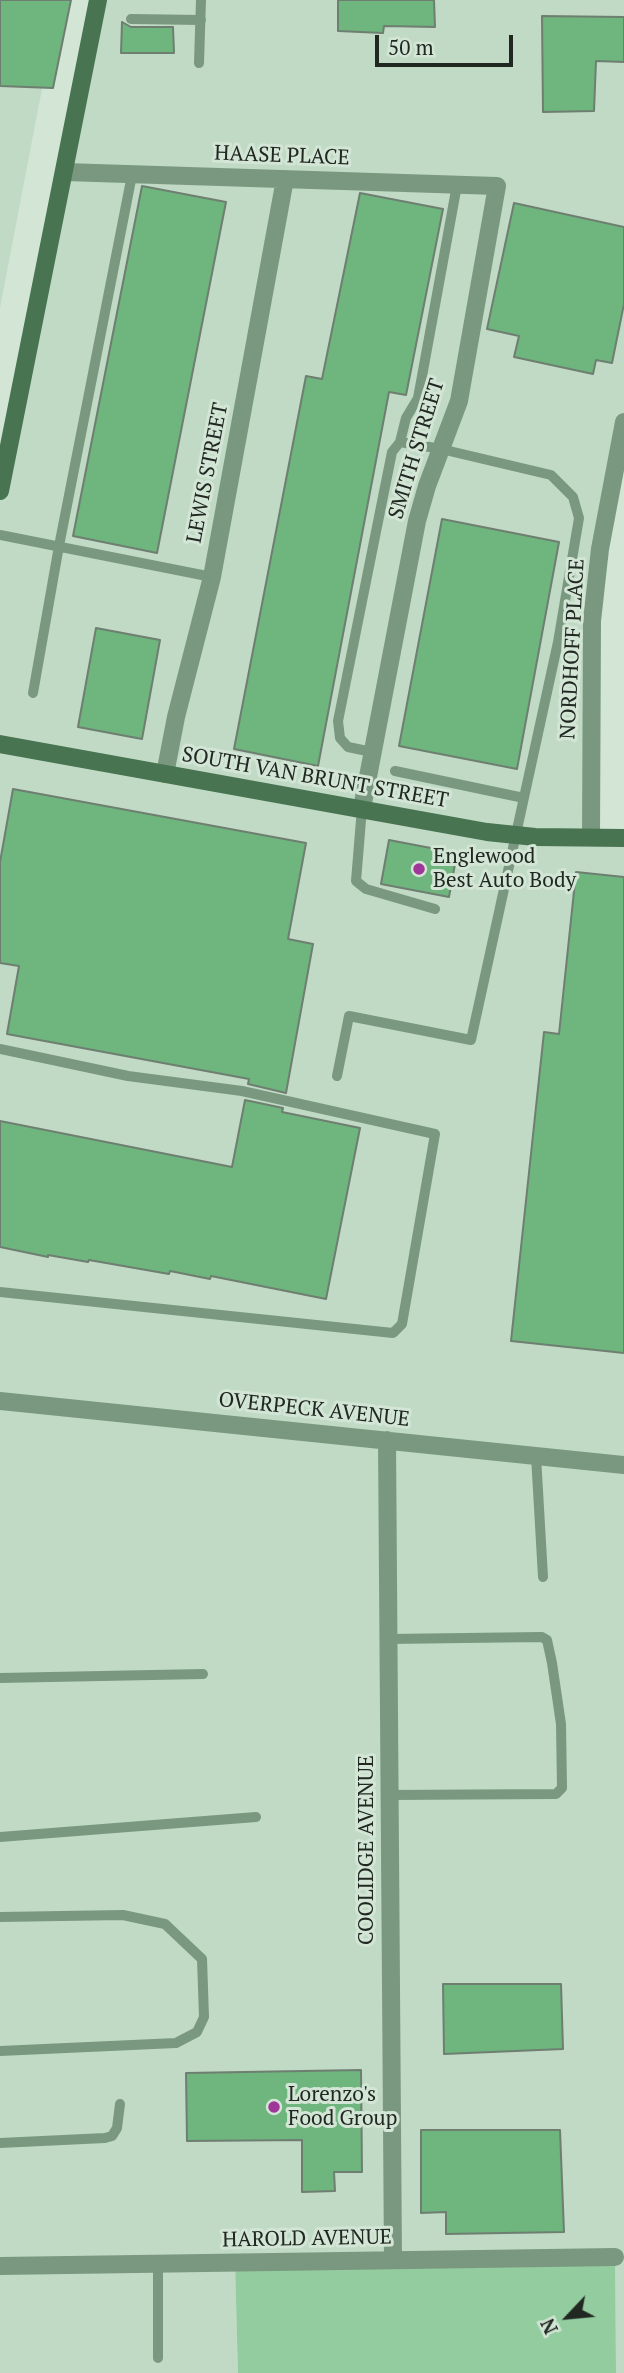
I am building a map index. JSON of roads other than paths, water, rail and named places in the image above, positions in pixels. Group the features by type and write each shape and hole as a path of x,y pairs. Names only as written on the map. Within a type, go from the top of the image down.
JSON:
{"street":[{"path":"0,491 98,0"},
{"name":"HAASE PLACE","path":"65,173 497,186"},
{"name":"LEWIS STREET","path":"165,774 176,718 212,577 285,179"},
{"name":"SMITH STREET","path":"362,808 417,521 459,401 497,186"},
{"name":"NORDHOFF PLACE","path":"591,837 592,621 600,549 624,422"},
{"name":"SOUTH VAN BRUNT STREET","path":"0,744 475,830 516,835 624,838"},
{"name":"OVERPECK AVENUE","path":"0,1401 624,1465"},
{"name":"COOLIDGE AVENUE","path":"387,1440 393,2260"},
{"name":"HAROLD AVENUE","path":"0,2266 615,2257"}],"lane":[{"path":"199,63 201,0"},
{"path":"131,19 201,20"},
{"path":"33,693 131,174"},
{"path":"372,752 348,747 340,738 338,721 392,452 400,442 406,418 418,398 457,185"},
{"path":"337,1076 349,1016 471,1040 558,642 579,519 573,497 551,475 400,442"},
{"path":"0,535 212,577"},
{"path":"395,771 524,798"},
{"path":"362,808 356,881 366,889 435,909"},
{"path":"0,1049 128,1076 242,1091 435,1133 402,1324 393,1333 0,1292"},
{"path":"536,1456 543,1577"},
{"path":"388,1639 542,1637 547,1640 561,1724 562,1788 556,1794 390,1795"},
{"path":"0,1678 203,1674"},
{"path":"0,1838 256,1817"},
{"path":"0,1917 123,1915 165,1924 202,1959 204,2017 197,2032 176,2043 0,2051"},
{"path":"0,2143 113,2136 117,2129 120,2104"},
{"path":"158,2264 158,2358"}],"place":[{"name":"Englewood Best Auto Body","path":"419,869"},
{"name":"Lorenzo's Food Group","path":"274,2107"}]}
